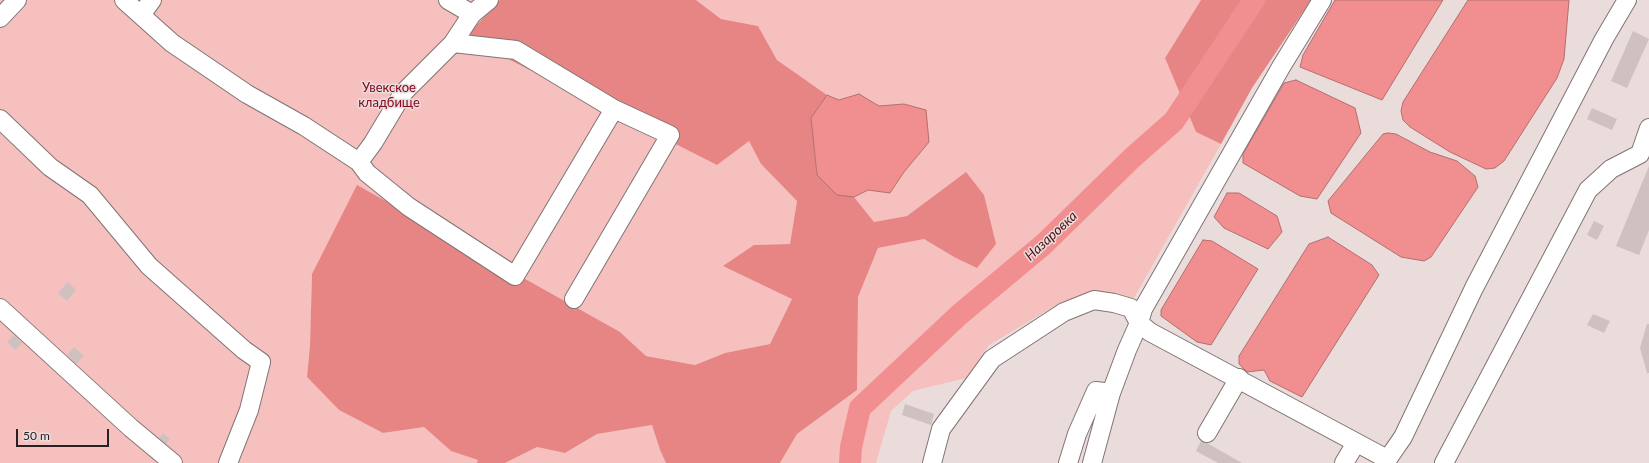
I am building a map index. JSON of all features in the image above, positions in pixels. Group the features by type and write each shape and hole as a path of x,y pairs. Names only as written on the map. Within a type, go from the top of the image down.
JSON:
{"street":[{"path":"0,18 17,0"},
{"path":"124,0 172,43 247,94 304,126 359,162 367,173 409,207 514,276 614,109"},
{"path":"141,15 152,0"},
{"path":"448,0 472,14"},
{"path":"359,162 373,143 403,93 453,43 472,14 489,0"},
{"path":"1092,463 1111,393 1139,323 1143,309 1281,67 1322,0"},
{"path":"932,463 941,429 992,359 1064,312 1094,300 1114,303 1131,308 1139,323 1150,332 1239,378 1386,461 1402,437 1474,288 1604,39 1628,0"},
{"path":"453,43 516,50 614,109 670,135 574,298"},
{"path":"0,119 50,167 90,195 149,266 261,362 249,410 228,463"},
{"path":"1444,463 1588,190 1611,169 1640,154 1649,128"},
{"path":"0,308 130,428 172,463"},
{"path":"1208,433 1239,378"},
{"path":"1068,463 1076,434 1096,391 1111,393"},
{"path":"1344,463 1356,443"}],"green space":[{"name":"Увекское кладбище","path":"0,0 500,0 465,36 749,141 761,164 797,201 790,244 754,245 792,299 770,344 725,353 695,365 646,356 620,332 312,274 310,345 307,377 339,410 383,433 424,427 451,451 479,460 477,463 0,463"},
{"path":"696,0 1201,0 1165,58 1196,132 1221,144 1134,298 1094,296 1053,307 989,345 966,378 913,391 891,411 876,463 780,463 797,434 857,390 858,297 878,248 924,239 954,257 966,173 907,216 874,222 854,197 868,190 890,193 904,172 929,142 904,104 879,106 859,94 839,100 827,95 777,60 758,26 721,19"},
{"path":"652,425 666,463 505,463 537,447 565,453 597,434"}],"shaded area":[{"path":"500,0 696,0 721,19 758,26 777,60 827,95 811,118 817,175 837,194 854,197 874,222 907,216 966,172 984,195 996,244 977,268 954,257 924,239 878,248 858,297 857,390 797,434 780,463 666,463 652,425 597,434 565,453 537,447 505,463 477,463 478,460 451,451 424,427 383,433 339,410 307,377 310,345 312,274 357,185 620,332 646,356 695,365 725,353 770,344 792,299 723,266 754,245 790,244 797,201 761,164 749,141 717,165 465,37"},
{"path":"1201,0 1311,0 1252,88 1221,144 1196,132 1165,58"},
{"path":"1335,0 1443,0 1382,100 1300,67 1303,55"},
{"path":"1468,0 1569,0 1564,59 1557,78 1504,161 1495,168 1486,169 1450,152 1410,127 1403,120 1401,111 1403,102"},
{"path":"1296,80 1355,108 1361,133 1317,199 1300,196 1243,163 1243,154 1284,83"},
{"path":"859,94 879,106 904,104 926,110 929,142 904,172 890,193 868,190 854,197 837,195 817,175 811,118 827,95 839,100"},
{"path":"1383,134 1396,134 1430,152 1457,161 1475,176 1478,187 1431,257 1424,261 1401,257 1331,213 1328,201"},
{"path":"1227,193 1239,193 1277,216 1282,232 1268,249 1224,228 1214,217"},
{"path":"1328,237 1372,265 1379,275 1302,397 1270,381 1264,370 1247,372 1239,364 1239,356 1309,244"},
{"path":"1203,240 1212,241 1258,269 1211,345 1197,342 1161,316 1161,310"}],"building":[{"path":"1633,31 1649,39 1627,88 1611,81"},
{"path":"1592,108 1617,119 1612,130 1587,119"},
{"path":"1649,166 1649,230 1639,255 1616,246"},
{"path":"1594,221 1604,226 1597,240 1587,235"},
{"path":"68,282 76,290 67,301 58,293"},
{"path":"1593,314 1610,321 1604,333 1587,325"},
{"path":"1647,324 1649,324 1649,373 1647,373 1640,348"},
{"path":"14,335 22,343 15,350 7,342"},
{"path":"74,347 84,356 76,364 67,355"},
{"path":"905,404 934,414 931,425 902,415"},
{"path":"163,433 170,439 166,444 159,438"},
{"path":"1201,441 1242,463 1218,463 1196,451"}],"waterway":[{"name":"Назаровка","path":"850,463 851,447 860,408 959,315 1044,244 1132,158 1174,121 1254,0"}]}
